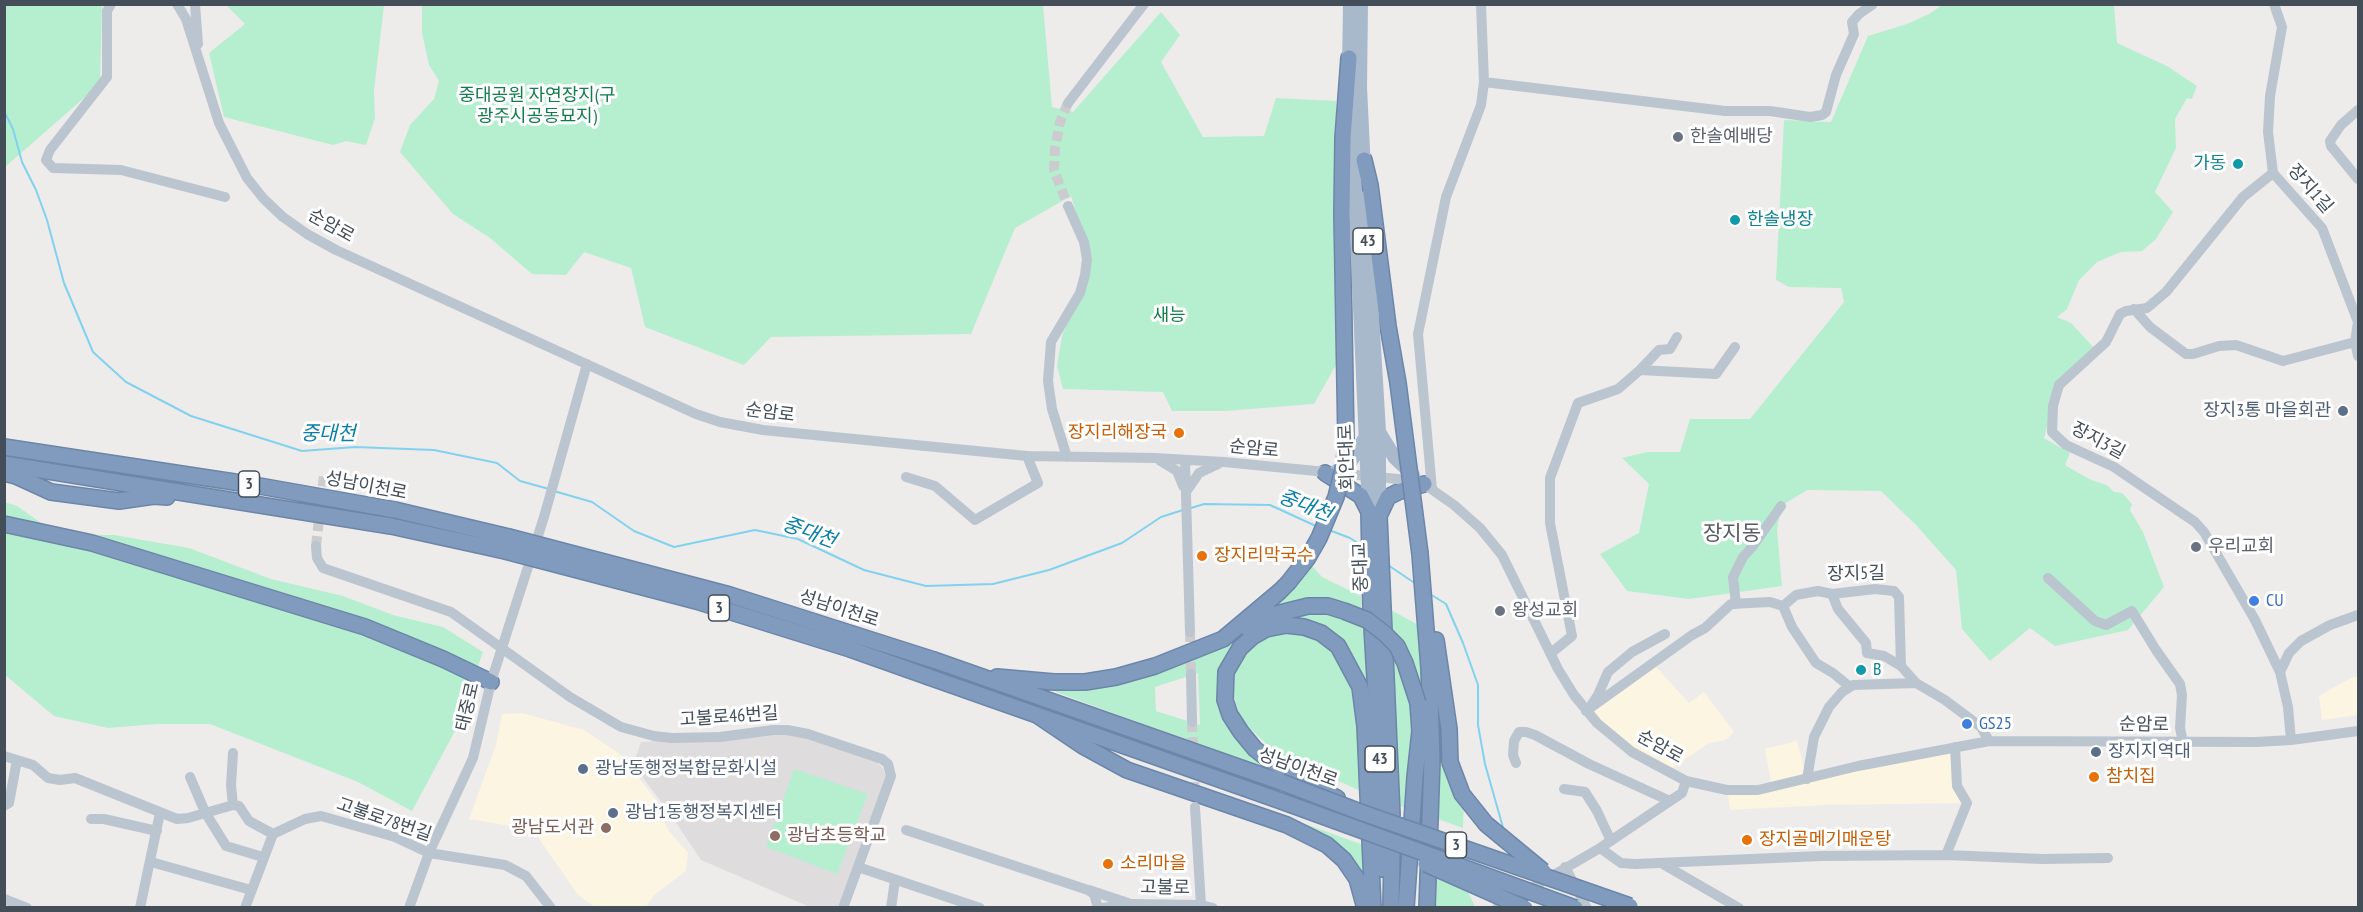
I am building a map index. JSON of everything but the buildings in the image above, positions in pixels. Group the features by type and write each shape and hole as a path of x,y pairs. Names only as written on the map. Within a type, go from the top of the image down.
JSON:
{"highway":[{"path":"1223,639 1279,592 1307,559 1319,538 1336,497 1344,465 1346,442 1342,213 1343,138 1349,58"},
{"path":"1364,160 1370,185 1388,326 1398,383 1435,667 1449,729 1450,762 1462,794 1486,824 1553,878"},
{"name":"성남이천로","path":"4,447 254,485 395,510 850,649 1281,801 1575,908"},
{"name":"성남이천로","path":"4,464 507,544 730,594 1284,776 1363,813 1632,907"},
{"path":"4,473 51,492 119,501 154,496 244,502"},
{"path":"1330,473 1361,496 1374,514 1388,497 1398,492 1428,487"},
{"name":"중대교","path":"1374,514 1377,614"},
{"path":"4,524 92,543 365,627 443,659 491,682"},
{"path":"972,674 1054,682 1085,682 1116,677 1155,666 1223,639 1272,615 1308,606 1328,606 1367,620 1396,646 1406,663 1418,703 1420,731 1406,908"},
{"name":"43","path":"1371,907 1382,869 1377,614"},
{"name":"43","path":"1377,614 1391,787 1391,908"},
{"path":"1284,776 1256,749 1230,716 1225,683 1226,672 1240,648 1251,637 1266,629 1286,625 1304,627 1321,633 1338,646 1360,687 1365,726 1371,907"},
{"path":"1427,908 1435,667"},
{"path":"1037,715 1083,746 1127,770 1287,825 1327,845 1344,860 1357,879 1371,907"},
{"path":"1327,819 1520,901"}],"main road":[{"name":"회안대로","path":"1350,4 1349,58 1372,434"},
{"name":"회안대로","path":"1361,4 1360,87 1374,514"},
{"path":"1330,473 1351,461 1372,434 1428,487"}],"street":[{"path":"111,4 107,11 107,77 50,150 46,160 53,168 121,170 225,197"},
{"name":"순암로","path":"177,4 186,19 219,123 234,154 253,184 283,217 336,250 696,414 738,426 1027,456 1155,458 1224,462 1372,477 1428,487 1480,528 1502,555 1566,681 1586,711 1626,747 1686,781 1743,791 1765,789 1858,766 1989,741 2291,740 2358,731"},
{"path":"195,4 198,57"},
{"path":"1068,104 1144,4"},
{"path":"1428,487 1419,334 1446,197 1482,105 1484,82 1481,4"},
{"name":"장지1길","path":"2274,4 2282,27 2270,96 2268,132 2273,173 2322,228 2358,322 2355,342 2358,356"},
{"path":"1484,82 1725,111 1770,111 1810,117 1822,115 1826,112 1836,75 1854,34 1852,22 1858,14 1872,5"},
{"path":"2358,110 2341,125 2330,141 2331,146 2358,179"},
{"name":"장지3길","path":"2273,173 2243,197 2166,292 2147,308 2134,309 2120,314 2106,342 2059,385 2053,406 2052,432 2066,445 2114,467 2194,522 2204,532 2255,620 2280,672 2288,707 2291,740"},
{"path":"1068,206 1084,242 1087,259 1080,293 1052,342 1048,381 1052,409 1068,457"},
{"path":"2134,309 2150,327 2186,354 2219,346 2236,345 2283,361 2355,342"},
{"path":"1551,653 1572,636 1550,523 1550,478 1578,403 1618,389 1659,350 1670,349 1677,337"},
{"path":"1640,370 1716,374 1735,347"},
{"name":"태중로","path":"409,908 429,853 473,758 491,682 546,508 587,364"},
{"path":"906,477 935,486 975,520 1038,483 1027,456"},
{"path":"1155,458 1177,471 1186,492"},
{"path":"1185,460 1190,632"},
{"path":"1186,492 1199,473 1224,462"},
{"path":"1736,604 1733,577 1743,557 1781,506"},
{"name":"고불로46번길","path":"316,546 317,558 323,568 451,612 588,709 621,727 672,738 706,738 786,730 808,734 882,759 888,764 891,776 843,908"},
{"path":"2048,578 2095,621 2106,625 2132,611 2136,615 2156,650 2181,684 2180,728 2183,742"},
{"name":"장지5길","path":"1783,606 1796,595 1818,591 1832,594 1875,589 1894,591 1899,597 1901,666"},
{"path":"1832,594 1838,609 1866,643 1867,652 1884,656 1901,666 1916,682 1981,727 1989,741"},
{"path":"1586,711 1705,628 1731,604 1770,602 1783,606 1792,627 1816,663 1850,687"},
{"path":"2280,672 2289,652 2301,641 2330,625 2358,615"},
{"path":"1586,711 1599,695 1608,672 1632,652 1665,634"},
{"path":"1191,674 1192,722"},
{"path":"1807,779 1814,737 1829,707 1842,692 1850,687 1879,683 1916,682"},
{"path":"1516,763 1513,755 1514,741 1519,732 1526,732 1670,801"},
{"path":"1946,855 1966,803 1957,786 1954,747"},
{"path":"233,753 231,785 233,805"},
{"path":"4,756 33,765 48,778 60,780 75,778 177,819 233,805 239,806 249,821 273,834 245,908"},
{"path":"4,806 9,803 17,760"},
{"path":"190,777 205,812 226,846 263,858"},
{"path":"1497,908 1520,901 1565,867 1611,841 1682,793 1686,781"},
{"path":"1564,789 1585,792 1611,841"},
{"name":"고불로","path":"1100,908 1131,904 1201,905 1195,807"},
{"path":"140,908 160,813"},
{"name":"고불로78번길","path":"273,834 305,819 321,816 395,837 429,853 505,865 516,869 536,887 551,908"},
{"path":"91,819 104,819 157,831"},
{"path":"906,830 1131,904"},
{"path":"1600,848 1621,862 1661,863 1821,856 1946,855 2042,859 2108,858"},
{"path":"151,862 251,890"},
{"path":"1661,863 1739,908"},
{"path":"858,867 980,908"},
{"path":"1565,867 1587,908"},
{"path":"891,908 895,880"},
{"path":"1088,890 1094,894 1100,908"},
{"path":"4,899 27,908"},
{"path":"1201,905 1213,908"}],"shaded area":[{"path":"1653,664 1689,703 1704,692 1734,732 1726,740 1709,743 1668,771 1649,761 1586,711"},
{"path":"2358,676 2358,715 2322,720 2319,696"},
{"path":"522,713 584,730 620,754 657,801 668,830 688,853 686,871 654,895 646,907 595,907 578,895 533,830 469,819 496,745 502,714"},
{"name":"광남초등학교","path":"778,734 800,736 876,761 883,768 887,779 839,907 810,907 701,860 669,812 633,765 641,742"},
{"path":"1797,741 1807,779 1955,747 1957,786 1967,803 1825,805 1730,810 1728,794 1772,787 1765,749"}],"green space":[{"path":"5,5 102,5 100,84 5,167"},
{"path":"226,5 384,5 374,91 375,118 366,145 346,141 333,145 224,117 209,53 245,24"},
{"path":"422,5 1043,5 1052,107 1073,112 1161,12 1180,35 1161,62 1203,137 1264,136 1276,98 1336,101 1341,356 1314,404 1225,411 1172,411 1163,392 1063,389 1057,366 1062,336 1087,274 1084,239 1071,196 1015,228 971,334 771,337 744,365 645,327 631,268 584,252 566,275 532,274 490,238 453,214 400,152 410,125 434,99 439,81 429,65 422,33"},
{"path":"1942,5 2114,5 2117,43 2167,66 2197,86 2192,99 2187,98 2175,119 2176,148 2155,192 2173,212 2156,239 2142,251 2121,252 2097,262 2079,280 2067,309 2057,317 2071,323 2097,351 2072,374 2053,406 2044,438 2070,453 2065,465 2091,480 2107,485 2114,492 2122,493 2132,504 2130,510 2143,532 2164,587 2128,630 2055,646 2030,628 1990,661 1962,629 1956,570 1916,525 1881,491 1807,490 1781,506 1777,530 1782,586 1689,599 1627,591 1600,554 1639,533 1649,484 1622,458 1647,452 1680,452 1690,419 1750,419 1844,302 1841,288 1789,287 1776,280 1784,120 1831,122 1868,36 1907,24"},
{"path":"4,502 17,506 58,535 114,535 189,548 271,579 343,596 393,615 443,627 483,652 455,731 412,811 358,782 210,724 157,724 108,728 54,716 5,675"},
{"path":"1311,565 1322,577 1361,596 1361,611 1267,610"},
{"path":"1391,610 1422,627 1428,815 1417,811 1424,732 1390,632"},
{"path":"1316,611 1342,616 1366,627 1370,728 1366,701 1316,626 1252,634 1223,698 1275,770 1271,771 1056,692 1058,687 1136,677 1177,667 1224,646 1259,625","holes":["1198,673 1200,725 1156,711 1155,687"]},
{"path":"1280,629 1318,635 1332,647 1353,683 1365,793 1275,752 1242,721 1234,697 1234,677 1238,664 1253,644"},
{"path":"1392,652 1403,669 1415,712 1410,809 1397,805"},
{"path":"1435,679 1464,798 1463,828 1435,818"},
{"path":"1148,767 1366,846 1368,898 1352,865 1271,813"},
{"path":"794,769 868,794 837,874 766,847"},
{"path":"1433,871 1465,885 1475,907 1432,908"}],"waterway":[{"name":"중대천","path":"4,111 13,129 22,162 47,220 64,283 93,352 126,382 191,416 302,451 355,447 434,450 497,463 520,481 549,489"},
{"name":"중대천","path":"554,491 592,502 634,531 674,547 755,530 798,539 864,570 926,586 993,584 1049,570 1122,543 1161,517 1183,510"},
{"name":"중대천","path":"1191,508 1204,504 1270,505 1318,527"},
{"name":"중대천","path":"1329,530 1350,538 1364,547"},
{"name":"중대천","path":"1388,565 1416,584"},
{"name":"중대천","path":"1430,594 1446,604 1478,685 1478,725 1485,764 1504,831"}],"tunnel":[{"path":"1068,103 1060,122 1054,170 1068,206"},
{"path":"316,546 324,476"},
{"path":"1190,632 1191,674"},
{"path":"1192,722 1195,799"}],"place":[{"name":"한솔예배당","path":"1678,137"},
{"name":"가동","path":"2238,164"},
{"name":"한솔냉장","path":"1735,220"},
{"name":"장지3통 마을회관","path":"2343,411"},
{"name":"장지리해장국","path":"1179,433"},
{"name":"우리교회","path":"2196,547"},
{"name":"장지리막국수","path":"1202,556"},
{"name":"CU","path":"2254,601"},
{"name":"왕성교회","path":"1500,611"},
{"name":"B","path":"1861,670"},
{"name":"GS25","path":"1967,724"},
{"name":"장지지역대","path":"2096,752"},
{"name":"광남동행정복합문화시설","path":"583,769"},
{"name":"참치집","path":"2094,777"},
{"name":"광남1동행정복지센터","path":"613,813"},
{"name":"광남도서관","path":"606,828"},
{"name":"광남초등학교","path":"775,836"},
{"name":"장지골메기매운탕","path":"1747,840"},
{"name":"소리마을","path":"1108,864"}],"district":[{"name":"장지동","path":"1732,534"}],"park label":[{"name":"중대공원 자연장지(구 광주시공동묘지)","path":"537,106"},
{"name":"새능","path":"1169,316"}]}
